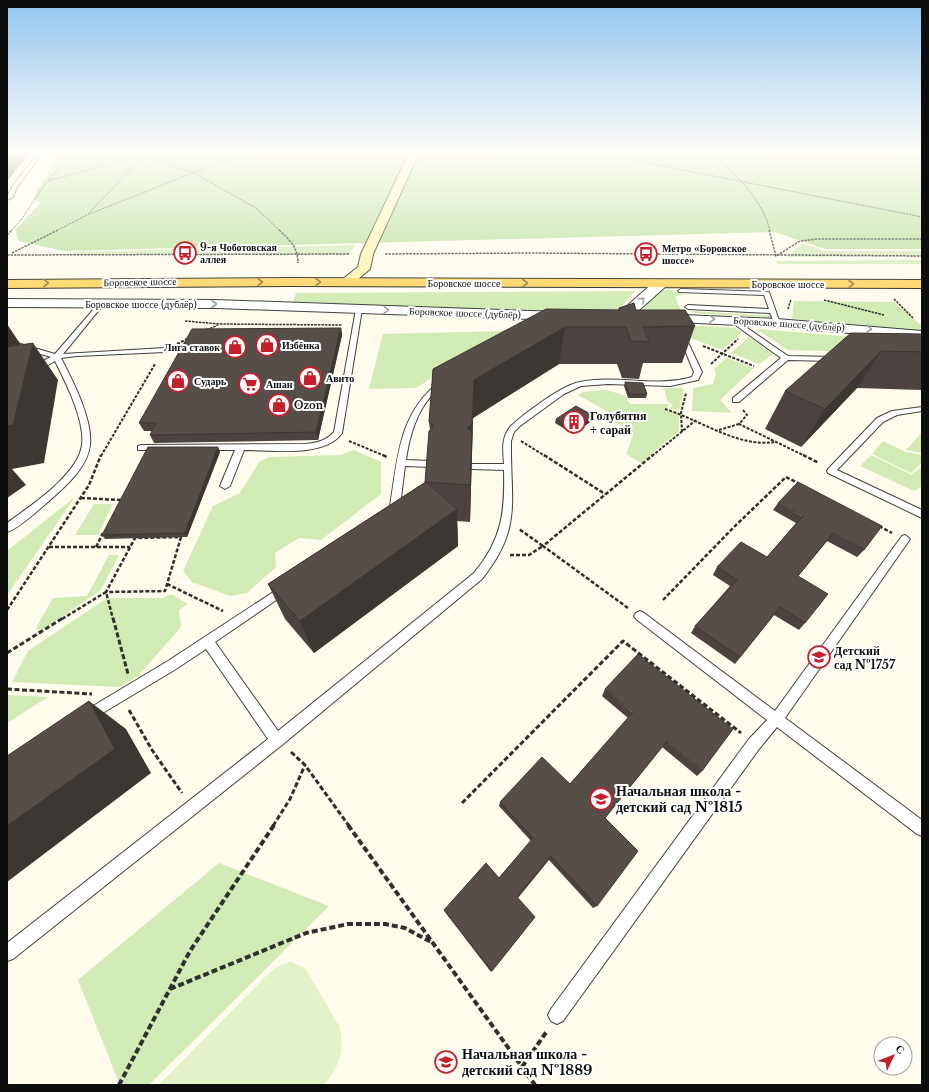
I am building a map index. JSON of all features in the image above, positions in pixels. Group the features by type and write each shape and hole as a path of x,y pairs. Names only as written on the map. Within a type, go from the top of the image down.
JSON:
{"main road":[{"path":"341,269 380,269"},
{"name":"Боровское шоссе","path":"7,284 346,282 922,284"}],"street":[{"path":"346,282 364,269 367,254 390,204"},
{"path":"623,317 664,284"},
{"path":"7,291 44,303"},
{"name":"Боровское шоссе (дублёр)","path":"7,303 216,304 359,309 542,319 576,316"},
{"name":"Боровское шоссе (дублёр)","path":"607,317 683,314 732,320 775,317 922,335"}],"lane":[{"path":"7,953 277,740 478,576 495,554 502,541 507,520 509,507 507,439 508,433 513,427 572,386 579,384 688,381 695,378 698,372 680,336 683,314 688,295 664,284"},
{"path":"681,291 767,292 775,317 683,314"},
{"path":"57,357 101,304"},
{"path":"142,448 316,446 336,436 338,432 359,309"},
{"path":"732,320 786,358 842,359"},
{"path":"7,342 57,357 71,383 86,434 86,446 78,464 64,481 45,500 7,528"},
{"path":"26,373 57,357 77,354 165,350"},
{"path":"736,400 786,358"},
{"path":"383,522 389,517 395,506 409,426 423,400 429,393 447,380"},
{"path":"922,409 895,413 880,420 831,471 922,514"},
{"path":"225,486 241,447"},
{"path":"402,463 432,464"},
{"path":"472,466 508,467"},
{"path":"557,1015 754,744 786,708 905,539"},
{"path":"74,724 240,620 292,584"},
{"path":"640,616 922,829"},
{"path":"207,641 277,740"}],"path":[{"path":"7,235 21,220 32,204"},
{"path":"87,215 97,204"},
{"path":"10,254 87,215 115,204"},
{"path":"249,204 256,208 287,237 298,253 298,263"},
{"path":"758,204 766,216 776,256"},
{"path":"854,204 922,217"},
{"path":"776,256 800,241 818,239 922,238"},
{"path":"7,254 544,253 922,256"},
{"path":"891,296 912,318"},
{"path":"820,299 888,316"},
{"path":"180,320 219,324 356,324"},
{"path":"201,333 219,324"},
{"path":"698,372 707,368 747,330"},
{"path":"680,336 769,372"},
{"path":"7,610 89,486 101,456 149,372 165,350 189,339"},
{"path":"682,432 681,413 688,381"},
{"path":"718,430 739,424 747,415 736,400"},
{"path":"665,409 681,413 718,430 753,443 762,444 774,441"},
{"path":"495,554 524,556 529,555 543,546 696,420"},
{"path":"739,424 831,471"},
{"path":"508,433 605,494"},
{"path":"336,436 402,463"},
{"path":"663,600 734,527 786,477 800,484"},
{"path":"81,498 121,500 117,507"},
{"path":"507,520 640,616"},
{"path":"877,524 905,539"},
{"path":"96,547 107,527"},
{"path":"7,652 106,592 165,591 181,537 135,538 106,592 132,688"},
{"path":"49,547 130,547"},
{"path":"167,584 240,620"},
{"path":"462,803 623,641 754,744"},
{"path":"7,689 120,695 152,750 192,807"},
{"path":"119,1085 190,951 290,799 305,765 535,1085"},
{"path":"169,989 306,933 348,924 385,924 405,928 434,943"},
{"path":"522,1067 557,1015"}],"green space":[{"path":"40,204 922,204 922,249 825,249 775,232 64,251 19,241 15,230"},
{"path":"802,243 824,251 922,251 922,256 788,257"},
{"path":"355,245 349,255 71,255 74,252"},
{"path":"922,260 922,264 778,264 776,261"},
{"path":"668,289 685,295 675,296 683,315 641,313 656,292"},
{"path":"635,291 615,314 293,302 296,293"},
{"path":"794,301 894,302 922,326 922,331 792,319"},
{"path":"693,311 774,316 773,318 693,313"},
{"path":"683,325 735,328 742,332 722,350 688,337"},
{"path":"760,329 922,343 922,354 788,350 759,331"},
{"path":"504,331 416,388 369,389 383,334"},
{"path":"749,337 773,354 759,364 731,353"},
{"path":"727,358 754,368 720,400 732,413 692,411 693,388 713,384 716,373 714,369"},
{"path":"664,388 684,388 679,411 670,408 673,405 667,401"},
{"path":"608,390 625,396 630,404 670,404 665,410 679,413 679,431 641,463 626,454 634,433 607,418 612,414 578,395 583,392"},
{"path":"922,432 922,453 906,450"},
{"path":"883,441 906,452 922,455 922,463 911,473 872,454"},
{"path":"354,450 381,462 381,494 321,540 299,538 275,553 276,567 247,593 230,596 192,582 183,571 213,506 240,493 259,462 269,457 340,455"},
{"path":"871,455 912,475 922,466 922,486 914,491 860,466"},
{"path":"75,497 7,595 7,551"},
{"path":"94,504 113,504 98,535 75,535"},
{"path":"109,555 119,555 101,590 39,632 36,628 53,598 87,596"},
{"path":"171,594 188,604 179,610 181,627 137,677 119,687 12,682 28,651 107,598 163,598"},
{"path":"7,695 48,697 7,723"},
{"path":"219,863 329,906 149,1085 120,1085 78,980"},
{"path":"291,962 305,968 339,1026 342,1042 340,1057 334,1072 324,1085 159,1085 267,975 279,966"}],"building":[{"path":"634,303 636,310 685,310 695,326 643,327 650,342 631,341 626,327 565,327 474,380 472,424 467,428 472,432 470,485 425,482 429,431 434,426 429,422 433,369 546,309 620,310 619,308"},
{"name":"Ашан","path":"341,328 316,432 150,435 156,423 139,423 192,329"},
{"path":"851,333 922,334 922,352 881,351 825,409 785,391"},
{"path":"33,343 13,425 7,426 7,347"},
{"path":"625,382 643,383 647,394 629,394"},
{"name":"Голубятня + сарай","path":"576,406 594,416 574,430 556,419"},
{"path":"148,447 218,447 185,533 102,535"},
{"path":"426,482 457,509 300,621 268,584"},
{"path":"798,482 882,526 864,550 833,533 798,576 828,594 805,623 780,607 740,657 695,626 737,580 717,567 741,542 767,557 803,516 778,503"},
{"path":"638,654 733,729 702,771 667,741 605,818 638,851 597,906 551,856 517,897 535,917 492,971 444,910 486,863 499,878 533,838 500,802 542,757 570,784 633,712 605,689"},
{"path":"89,701 115,749 7,826 7,756"}],"place":[{"name":"9-я Чоботовская аллея","path":"185,253"},
{"name":"Метро «Боровское шоссе»","path":"646,254"},
{"name":"Избёнка","path":"267,345"},
{"name":"Лига ставок","path":"235,347"},
{"name":"Авито","path":"310,378"},
{"name":"Сударь","path":"178,381"},
{"name":"Ашан","path":"250,384"},
{"name":"Ozon","path":"279,405"},
{"name":"Голубятня + сарай","path":"574,422"},
{"name":"Детский сад №1757","path":"819,657"},
{"name":"Начальная школа - детский сад №1815","path":"601,799"},
{"name":"Начальная школа - детский сад №1889","path":"446,1062"}]}
